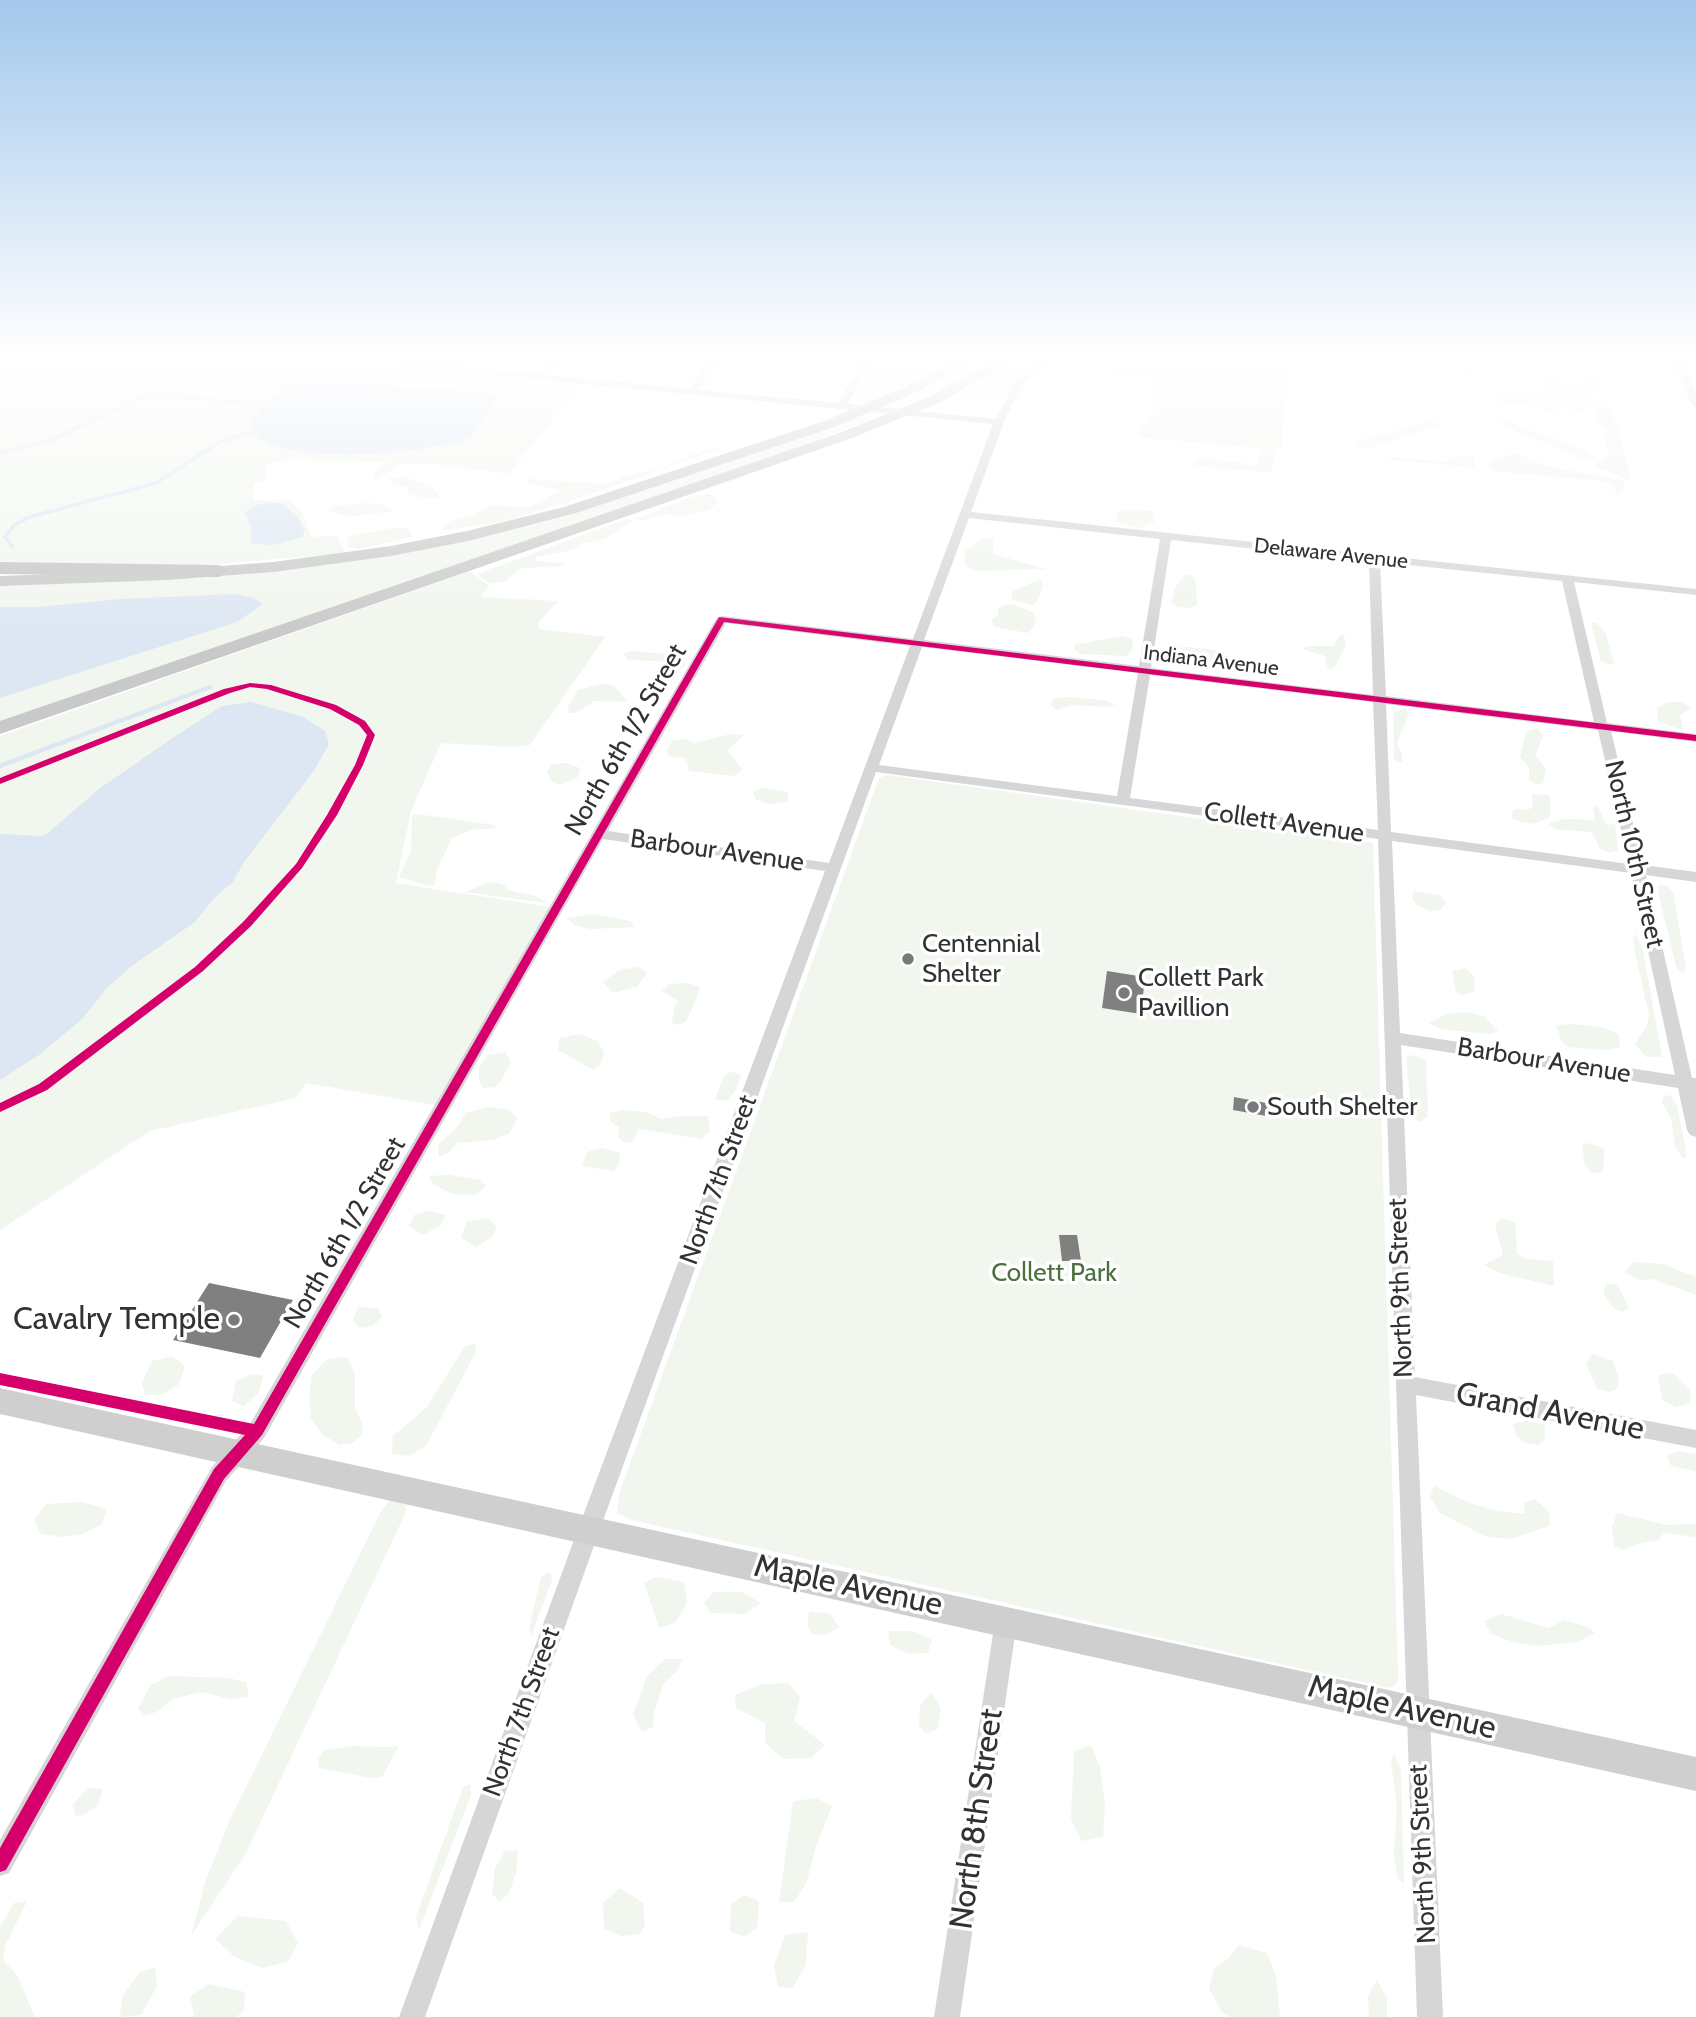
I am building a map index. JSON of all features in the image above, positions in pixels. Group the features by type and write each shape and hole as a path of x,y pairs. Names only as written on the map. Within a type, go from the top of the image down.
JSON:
{"highway":[{"path":"0,568 219,571"}],"main road":[{"path":"0,581 219,571 358,556 502,529 603,500 745,451"},
{"path":"0,728 798,451"},
{"name":"Maple Avenue","path":"0,1401 1696,1774"}],"street":[{"name":"North 7th Street","path":"412,2017 589,1529 989,451"},
{"name":"Delaware Avenue","path":"966,515 1696,592"},
{"path":"1123,802 1166,536"},
{"name":"North 9th Street","path":"1374,558 1416,1711 1430,2017"},
{"name":"North 10th Street","path":"1567,578 1691,1084 1696,1130"},
{"name":"Indiana Avenue","path":"722,619 1696,738"},
{"name":"North 6th 1/2 Street","path":"0,1864 215,1481 257,1431 722,619"},
{"name":"Collett Avenue","path":"873,768 1696,877"},
{"name":"Barbour Avenue","path":"598,834 835,868"},
{"name":"Barbour Avenue","path":"1392,1038 1691,1084"},
{"name":"Grand Avenue","path":"1405,1384 1696,1439"},
{"name":"North 8th Street","path":"947,2017 1006,1621"}],"green space":[{"path":"0,451 527,451 508,474 436,464 401,464 376,480 373,478 378,465 389,462 293,460 274,462 266,467 266,480 254,484 254,500 288,500 302,512 311,537 337,536 345,553 196,566 0,565"},
{"path":"701,451 713,451 565,503 499,522 442,531 443,526 451,521 471,516 490,506 530,507 562,490 528,483 526,479 610,484 625,476 659,469"},
{"path":"760,451 787,451 0,723 0,584 225,574 437,547 584,510"},
{"path":"1266,451 1274,451 1276,454 1270,473 1192,465 1196,460 1209,459 1258,465 1259,456"},
{"path":"1565,451 1588,451 1593,457 1587,460"},
{"path":"1608,451 1624,451 1631,482 1594,465 1609,454"},
{"path":"1517,453 1544,466 1619,479 1624,481 1622,492 1616,493 1612,482 1493,471 1489,462"},
{"path":"1466,455 1475,459 1475,467 1388,460 1395,457 1444,462"},
{"path":"402,476 431,486 439,497 428,499 408,494 407,487 391,484 391,480"},
{"path":"710,494 718,501 709,510 682,516 664,514 642,521 637,518 694,496"},
{"path":"369,503 383,505 394,511 346,517 328,510 335,506"},
{"path":"1122,510 1153,511 1154,522 1142,528 1118,523 1116,514"},
{"path":"627,519 633,521 604,539 581,544 572,550 536,557 536,561 563,563 564,566 522,568 505,581 490,584 477,574"},
{"path":"408,528 413,537 358,549 347,546 349,536"},
{"path":"984,537 993,539 993,554 1046,569 979,571 969,568 964,564 965,551"},
{"path":"470,571 489,586 481,597 558,601 538,623 539,629 605,637 530,745 513,747 441,743 411,811 396,883 550,907 435,1105 306,1083 296,1098 150,1131 0,1230 0,736"},
{"path":"1190,574 1196,580 1197,605 1190,608 1178,607 1171,603 1175,588 1184,576"},
{"path":"1041,579 1043,586 1033,605 1015,601 1011,597 1013,591"},
{"path":"1013,604 1032,612 1036,618 1028,633 994,627 991,621 998,615 998,609 1003,605"},
{"path":"1591,623 1596,623 1605,632 1614,663 1612,665 1601,661"},
{"path":"1339,635 1344,635 1346,646 1334,668 1328,670 1325,656 1302,649 1307,646 1334,646"},
{"path":"1122,636 1133,639 1132,649 1126,656 1081,654 1074,650 1075,645"},
{"path":"1168,648 1215,650 1232,663 1258,666 1259,672 1251,674 1162,661"},
{"path":"630,651 679,655 686,665 676,671 671,665 659,661 628,660 624,654"},
{"path":"603,684 614,686 628,702 594,701 577,713 569,713 568,707 578,690"},
{"path":"1067,697 1103,700 1116,704 1108,707 1071,705 1057,710 1051,705 1053,699"},
{"path":"1667,702 1682,702 1691,708 1680,715 1683,730 1658,722 1657,708"},
{"path":"1405,708 1409,714 1397,742 1402,754 1402,761 1399,763 1394,759 1394,713"},
{"path":"1538,728 1543,736 1535,756 1546,768 1543,783 1536,785 1529,780 1529,767 1520,757 1526,731"},
{"path":"731,734 744,735 727,750 743,770 734,776 689,771 686,758 669,756 667,750 672,741 684,739 694,743"},
{"path":"566,763 580,768 578,777 559,785 552,782 547,772 552,764"},
{"name":"Collett Park","path":"887,775 1373,843 1398,1673 1398,1682 1394,1686 1389,1688 631,1520 617,1513 619,1494 879,778"},
{"path":"762,788 788,792 788,801 771,804 756,800 753,792"},
{"path":"1532,795 1550,796 1550,817 1534,824 1513,820 1511,813 1515,809 1528,810 1533,806"},
{"path":"1597,806 1607,825 1615,824 1618,850 1611,853 1599,849 1590,832 1555,829 1548,823 1564,819 1595,820 1593,808"},
{"path":"412,815 494,825 497,828 472,830 452,838 436,872 435,885 429,886 399,877 411,851"},
{"path":"490,882 503,884 508,890 536,896 546,903 465,892"},
{"path":"1666,885 1673,892 1686,968 1683,973 1677,970 1658,892 1658,886"},
{"path":"1413,891 1440,895 1446,903 1441,910 1430,911 1418,906 1412,899"},
{"path":"590,914 631,921 634,927 591,929 576,926 566,918"},
{"path":"1636,934 1643,950 1662,1057 1646,1057 1635,1044 1647,1026 1649,1015 1635,953 1633,937"},
{"path":"639,967 647,973 637,987 613,993 603,982 619,970"},
{"path":"1466,968 1475,978 1475,991 1463,995 1456,992 1452,971"},
{"path":"687,983 700,987 686,1022 679,1025 672,1023 675,1005 679,1002 662,991 669,984"},
{"path":"1466,1012 1484,1016 1498,1031 1491,1034 1440,1029 1429,1023 1447,1014"},
{"path":"1556,1025 1601,1027 1619,1034 1620,1047 1605,1050 1568,1047 1562,1042"},
{"path":"580,1034 598,1041 604,1053 600,1065 593,1070 558,1050 559,1038"},
{"path":"505,1052 511,1061 501,1081 495,1087 483,1088 479,1081 479,1067 487,1055"},
{"path":"1413,1055 1426,1060 1428,1116 1420,1122 1412,1117 1406,1057"},
{"path":"733,1071 741,1076 735,1091 727,1101 715,1099 724,1076"},
{"path":"1664,1095 1671,1096 1677,1106 1687,1155 1683,1159 1675,1146 1671,1118 1662,1103"},
{"path":"488,1107 510,1110 517,1118 510,1133 493,1140 457,1143 448,1153 439,1157 438,1145 458,1126 466,1113"},
{"path":"623,1110 647,1112 661,1119 708,1116 710,1131 701,1139 639,1129 632,1143 623,1142 618,1136 619,1127 610,1122 610,1113"},
{"path":"1586,1143 1604,1148 1603,1172 1592,1173 1585,1166 1582,1145"},
{"path":"602,1148 620,1153 619,1165 613,1171 582,1166 587,1152"},
{"path":"449,1175 480,1180 486,1186 475,1195 452,1194 433,1184 429,1176"},
{"path":"429,1211 446,1215 439,1227 422,1235 409,1226 414,1215"},
{"path":"488,1218 497,1227 492,1237 476,1247 461,1238 467,1221"},
{"path":"1501,1218 1515,1222 1517,1253 1525,1259 1553,1261 1554,1286 1499,1273 1484,1265 1503,1255 1495,1225"},
{"path":"1633,1262 1663,1264 1696,1277 1696,1295 1652,1279 1639,1280 1625,1272"},
{"path":"1606,1283 1618,1285 1629,1308 1622,1312 1613,1308 1603,1294"},
{"path":"358,1307 378,1308 382,1316 373,1326 359,1328 353,1320"},
{"path":"475,1344 476,1352 426,1446 409,1456 392,1454 393,1436 427,1407 465,1346"},
{"path":"1592,1354 1613,1361 1619,1379 1616,1390 1609,1392 1597,1389 1586,1364"},
{"path":"172,1356 185,1366 179,1384 162,1395 145,1395 142,1383 152,1361"},
{"path":"348,1357 355,1375 355,1409 363,1424 362,1435 352,1443 339,1445 322,1434 311,1419 309,1397 312,1375 327,1359"},
{"path":"1673,1373 1691,1391 1690,1403 1676,1407 1662,1400 1658,1375"},
{"path":"252,1374 263,1376 259,1393 244,1406 232,1401 236,1381"},
{"path":"1527,1421 1545,1425 1545,1439 1538,1445 1524,1443 1516,1435 1513,1424"},
{"path":"1680,1451 1696,1454 1696,1471 1671,1466 1667,1455"},
{"path":"1434,1486 1472,1504 1499,1511 1525,1514 1524,1502 1535,1499 1550,1513 1549,1526 1511,1539 1487,1537 1440,1513 1430,1497"},
{"path":"391,1499 407,1502 405,1514 245,1855 191,1936 206,1880 229,1822 381,1511"},
{"path":"82,1502 107,1509 102,1524 83,1534 63,1537 41,1534 34,1520 46,1504"},
{"path":"1617,1513 1667,1525 1696,1524 1696,1537 1664,1533 1658,1540 1624,1550 1614,1546 1612,1527"},
{"path":"551,1573 552,1580 531,1636 529,1629 541,1577"},
{"path":"656,1577 684,1582 687,1603 675,1623 659,1628 644,1583"},
{"path":"713,1592 742,1592 761,1603 745,1614 711,1613 704,1603"},
{"path":"809,1612 830,1613 839,1627 826,1635 812,1634 807,1625"},
{"path":"1501,1614 1549,1628 1564,1620 1588,1627 1595,1633 1577,1642 1538,1646 1516,1643 1491,1634 1484,1621"},
{"path":"888,1631 913,1631 932,1640 928,1653 908,1654 890,1645"},
{"path":"665,1659 683,1659 676,1672 664,1683 654,1712 653,1727 642,1732 633,1715 647,1676"},
{"path":"168,1676 228,1678 246,1682 249,1697 230,1699 202,1692 173,1699 157,1712 144,1715 138,1708 151,1685"},
{"path":"789,1683 800,1697 794,1721 825,1745 811,1758 783,1759 765,1743 765,1723 736,1708 735,1695 762,1684"},
{"path":"931,1693 941,1708 937,1730 925,1733 919,1725 920,1705"},
{"path":"1091,1745 1100,1767 1105,1802 1103,1837 1082,1841 1071,1819 1074,1751"},
{"path":"353,1746 399,1746 382,1777 371,1778 319,1768 318,1760 324,1750"},
{"path":"1394,1753 1401,1770 1404,1884 1397,1878 1394,1854 1397,1806 1391,1760"},
{"path":"470,1784 471,1795 419,1930 416,1917 463,1787"},
{"path":"88,1788 103,1789 98,1805 84,1815 75,1816 73,1804"},
{"path":"816,1798 832,1806 816,1847 806,1884 794,1902 779,1902 793,1801"},
{"path":"518,1850 516,1873 509,1893 499,1902 492,1893 495,1868 505,1851"},
{"path":"620,1888 643,1903 645,1925 640,1934 621,1936 604,1929 603,1903"},
{"path":"745,1895 759,1901 757,1928 745,1937 730,1931 731,1904"},
{"path":"27,1901 5,1946 3,1960 17,1975 35,2017 0,2017 0,1927 14,1903"},
{"path":"238,1916 286,1921 298,1943 288,1962 262,1968 235,1957 215,1939"},
{"path":"808,1932 806,1964 793,1988 778,1987 774,1966 785,1935"},
{"path":"1239,1945 1267,1953 1276,1976 1280,2017 1230,2017 1221,2011 1209,1988 1214,1968 1229,1958"},
{"path":"155,1968 157,1986 141,2015 120,2017 122,1997 140,1972"},
{"path":"1377,1980 1387,1998 1387,2017 1369,2017 1368,1996"},
{"path":"209,1984 245,1992 244,2011 236,2017 194,2017 190,1996"}],"shaded area":[{"path":"299,451 401,451 351,455"},
{"path":"282,503 296,515 305,530 302,537 272,545 251,543 251,527 245,513 252,506"},
{"path":"235,594 254,598 263,604 237,622 0,698 0,607 39,607 120,599"},
{"path":"251,702 301,716 325,731 329,744 313,772 244,862 233,882 215,897 195,922 130,967 106,989 82,1019 39,1055 0,1080 0,834 41,836 48,833 99,789 177,735 222,706"}],"building":[{"name":"Collett Park Pavillion","path":"1107,971 1145,977 1141,1014 1102,1008"},
{"name":"South Shelter","path":"1234,1097 1272,1104 1272,1117 1233,1110"},
{"path":"1059,1235 1077,1235 1081,1261 1062,1261"},
{"name":"Cavalry Temple","path":"209,1283 293,1300 260,1358 173,1340"}],"waterway":[{"path":"0,453 7,451"},
{"path":"12,546 5,537 14,525 30,517 156,483 205,451"},
{"path":"0,766 210,687"}],"cycle path":[{"path":"0,1864 219,1474 257,1431 722,619 1696,738"},
{"path":"0,781 227,691 250,685 268,687 333,707 362,723 371,735 359,765 332,815 299,866 247,924 199,969 62,1073 43,1087 0,1108"},
{"path":"0,1379 257,1431"}],"place":[{"name":"Centennial Shelter","path":"908,959"},
{"name":"Collett Park Pavillion","path":"1124,993"},
{"name":"South Shelter","path":"1253,1107"},
{"name":"Cavalry Temple","path":"234,1320"}]}
